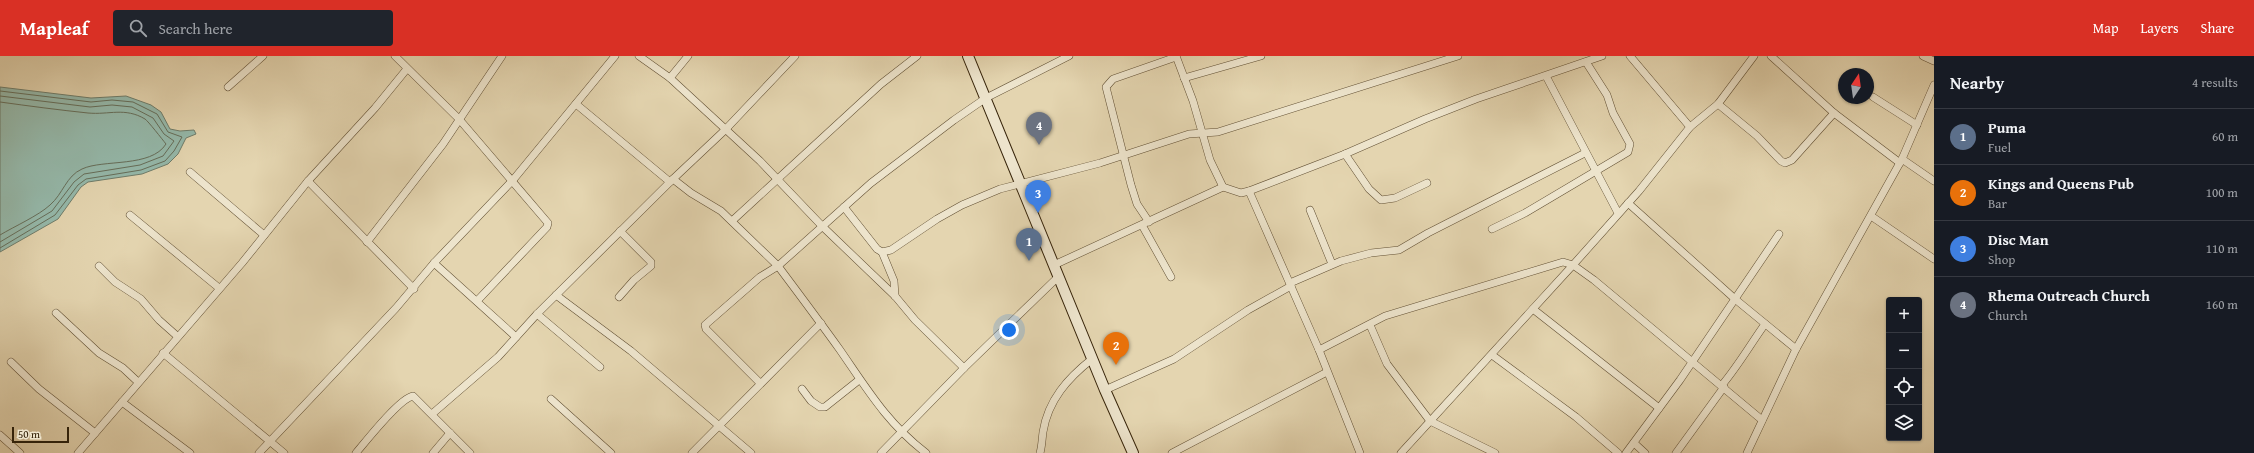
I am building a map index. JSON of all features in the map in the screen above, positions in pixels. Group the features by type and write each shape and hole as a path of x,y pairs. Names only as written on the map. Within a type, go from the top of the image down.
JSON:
{"main road":[{"path":"968,56 1092,359 1133,453"}],"street":[{"path":"228,87 263,56"},
{"path":"395,56 406,70 459,119 546,218 548,227 477,301"},
{"path":"367,242 443,144 502,56"},
{"path":"259,453 414,289 434,263 513,180 615,56"},
{"path":"639,56 670,78 777,178 824,227 895,296 915,320 964,368"},
{"path":"670,78 688,56"},
{"path":"432,414 498,357 537,314 620,231 726,130 795,56"},
{"path":"732,221 881,84 917,56"},
{"path":"760,383 706,329 705,325 760,277 778,266 824,227 871,183 986,98 1069,56"},
{"path":"1184,78 1261,56"},
{"path":"882,252 891,250 937,219 962,205 1000,189 1124,155 1200,132 1218,132 1458,56"},
{"path":"1054,265 1223,187 1241,193 1249,191 1345,154 1432,116 1602,56"},
{"path":"1630,56 1690,127"},
{"path":"1401,453 1492,355 1628,203 1690,127 1718,104 1754,56"},
{"path":"1771,56 1834,113 1901,161 1934,181"},
{"path":"1923,56 1934,61"},
{"path":"1149,222 1138,204 1106,93 1108,83 1113,79 1176,57 1193,101 1200,132 1210,160 1223,187"},
{"path":"1492,229 1525,213 1596,173 1628,152 1630,144 1613,113 1607,95 1586,62"},
{"path":"82,452 95,433 177,336 242,263 308,181 375,108 406,70"},
{"path":"1546,76 1585,153 1618,213"},
{"path":"1747,453 1796,349 1901,161 1932,95 1934,85"},
{"path":"1874,98 1917,125"},
{"path":"576,104 672,180 732,221 778,266 821,323 880,409 900,432 926,453"},
{"path":"1718,104 1757,136 1781,161 1786,162 1792,160 1834,113"},
{"path":"1105,390 1174,359 1248,310 1291,285 1332,264 1372,253 1400,250 1428,233 1585,153"},
{"path":"1345,154 1370,189 1381,200 1395,198 1427,183"},
{"path":"190,172 264,235"},
{"path":"308,181 414,289"},
{"path":"1249,191 1319,350 1360,453"},
{"path":"1628,203 1734,299 1796,349"},
{"path":"844,207 877,249 882,252 894,281 895,296"},
{"path":"1310,210 1332,264"},
{"path":"130,215 219,288"},
{"path":"1871,216 1934,259"},
{"path":"1142,225 1171,277"},
{"path":"619,297 634,280 651,266 651,262 620,231"},
{"path":"1626,453 1693,361 1779,234"},
{"path":"1319,350 1385,316 1563,262 1573,265 1693,361 1762,420"},
{"path":"434,263 516,336"},
{"path":"99,266 115,282 141,299 159,320 177,336"},
{"path":"881,453 964,368 1058,277"},
{"path":"556,295 631,351 751,453"},
{"path":"1533,309 1659,408"},
{"path":"56,313 100,352 123,368 138,382"},
{"path":"537,314 600,367"},
{"path":"692,453 821,323"},
{"path":"1676,453 1740,363 1747,349 1765,324"},
{"path":"1370,325 1388,364 1430,421 1495,453"},
{"path":"163,353 284,453"},
{"path":"1492,355 1576,417 1618,453"},
{"path":"1040,453 1047,418 1057,394 1066,381 1092,359"},
{"path":"11,362 38,389 95,433"},
{"path":"1172,453 1327,372"},
{"path":"802,389 811,401 820,407 825,407 859,380"},
{"path":"356,453 380,425 409,397 414,396 470,453"},
{"path":"551,399 611,453"},
{"path":"122,402 190,453"},
{"path":"433,453 450,433"},
{"path":"0,435 20,453"},
{"path":"1634,443 1645,453"}],"water":[{"path":"0,87 91,98 126,96 151,105 161,112 170,129 180,131 194,130 196,134 186,138 178,154 168,164 142,174 88,182 81,187 58,219 0,252"}],"place":[{"name":"Rhema Outreach Church","path":"1039,145"},
{"name":"Disc Man","path":"1038,213"},
{"name":"Puma","path":"1029,261"},
{"name":"Kings and Queens Pub","path":"1116,365"}]}
